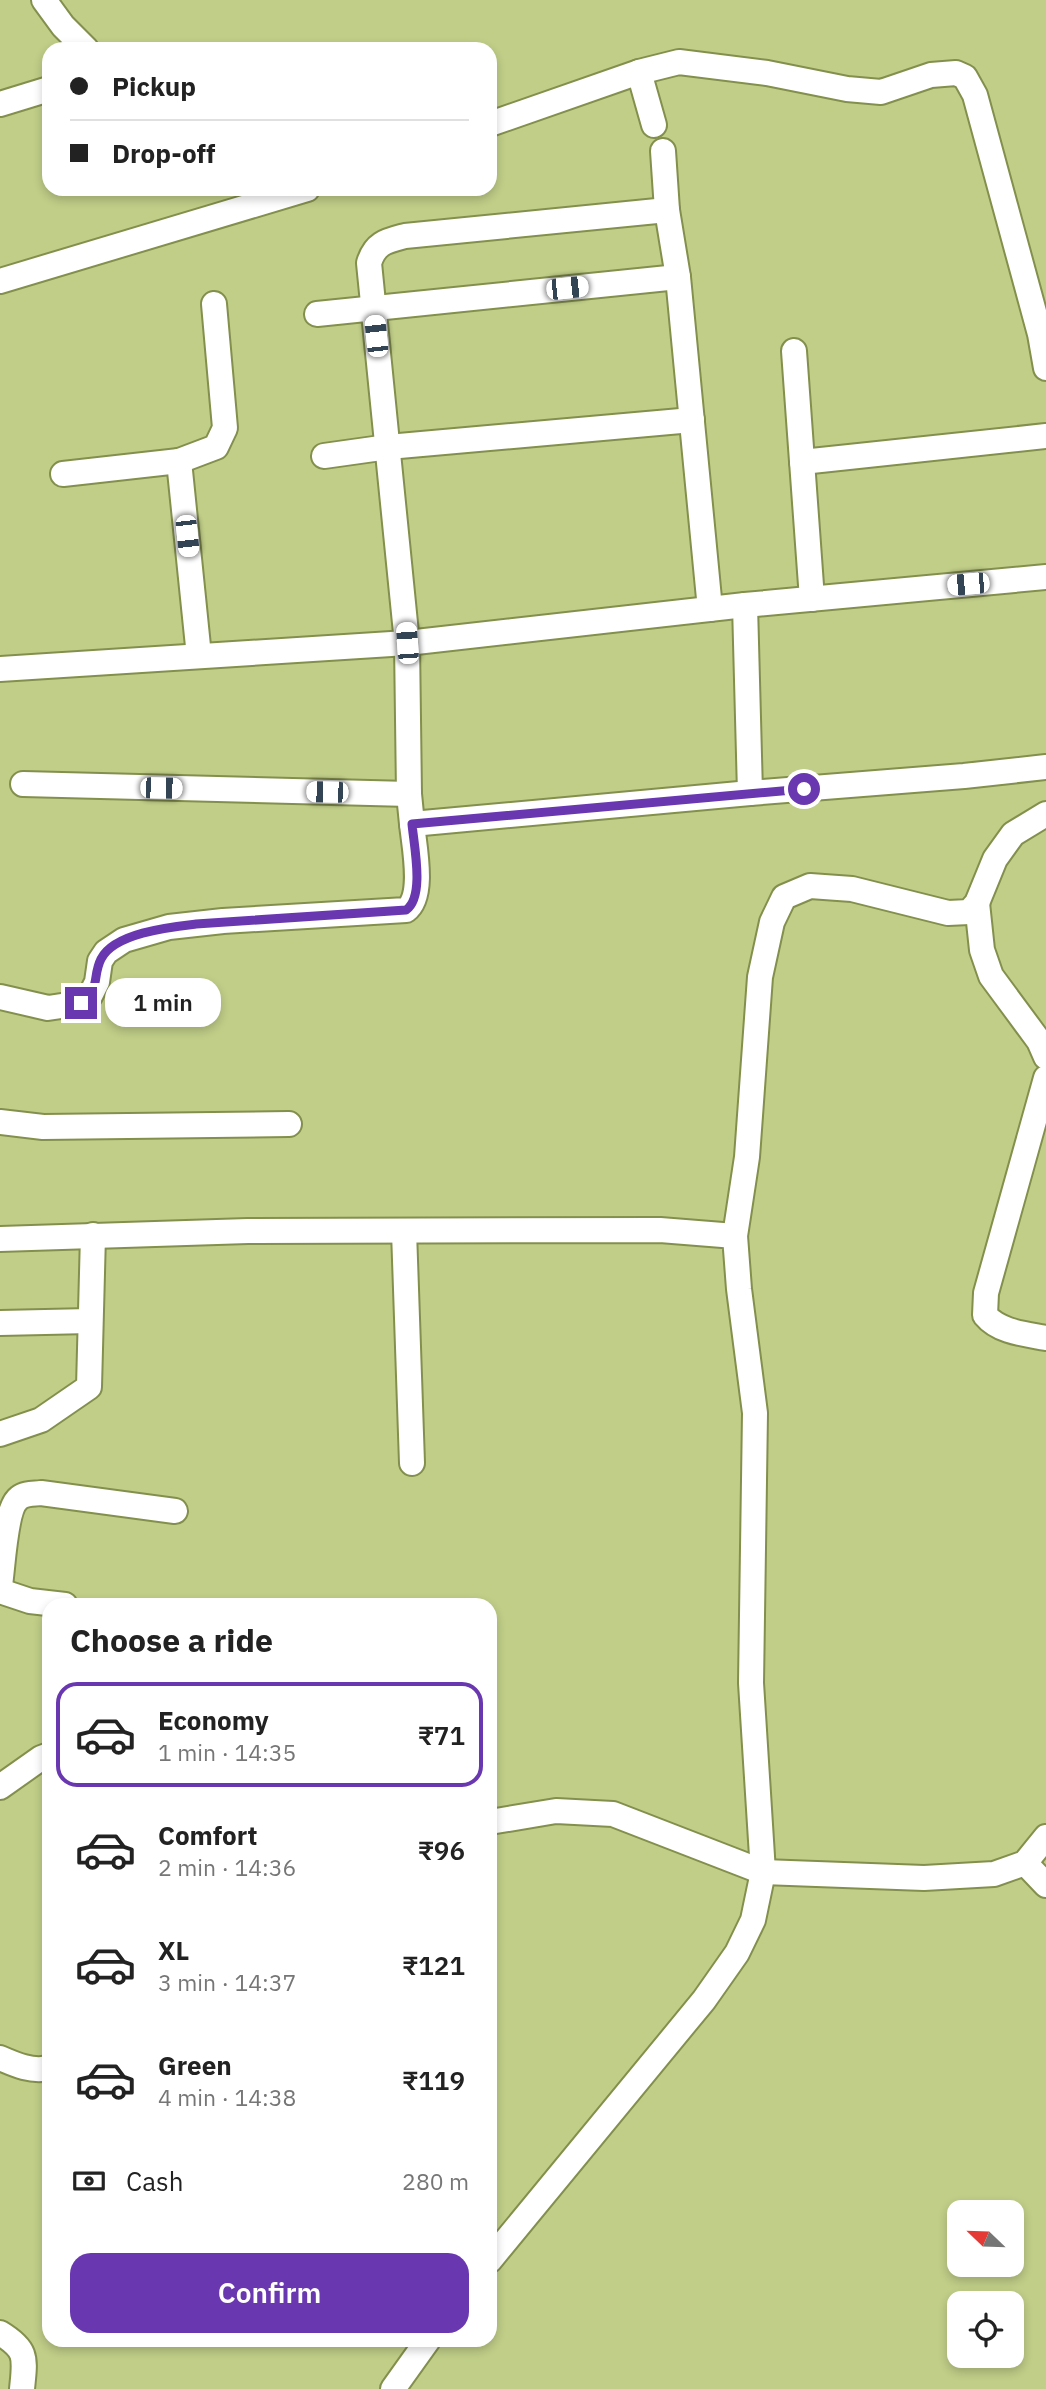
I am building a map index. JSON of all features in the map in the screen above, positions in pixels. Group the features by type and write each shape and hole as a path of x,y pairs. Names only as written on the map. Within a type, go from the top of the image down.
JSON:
{"street":[{"path":"44,0 79,42"},
{"path":"497,122 639,72 679,62 881,92 931,75 956,73 965,77 975,95 1037,286 1046,368"},
{"path":"639,72 654,125"},
{"path":"0,104 42,91"},
{"path":"663,151 710,609"},
{"path":"0,281 284,196"},
{"path":"0,998 48,1008 81,1003 90,996 97,982 100,961 106,952 124,940 169,927 223,921 406,910 412,906 417,889 409,794 407,643 369,264 372,250 387,240 405,236 667,209"},
{"path":"317,314 678,277"},
{"path":"63,474 179,461 216,447 225,428 214,304"},
{"path":"794,351 812,599"},
{"path":"324,456 388,447 692,421"},
{"path":"802,462 1046,436"},
{"path":"179,461 199,656"},
{"path":"0,668 407,643 745,605 1046,577"},
{"path":"745,605 750,793"},
{"path":"412,824 1046,767"},
{"path":"23,784 409,794"},
{"path":"497,2251 704,2000 737,1953 753,1920 764,1872 751,1683 755,1413 735,1236 747,1157 760,976 772,922 784,897 810,886 852,889 948,913 969,912 977,903 995,859 1013,834 1046,814"},
{"path":"977,903 982,950 991,976 1039,1041 1046,1057"},
{"path":"1046,1078 986,1293 985,1315 992,1323 1013,1331 1046,1338"},
{"path":"0,1122 43,1127 289,1124"},
{"path":"0,1239 248,1231 660,1230 735,1236"},
{"path":"404,1231 412,1463"},
{"path":"0,1434 41,1420 89,1387 93,1235"},
{"path":"0,1323 90,1321"},
{"path":"0,1585 10,1512 18,1498 41,1493 176,1511"},
{"path":"0,1591 42,1602"},
{"path":"0,1787 42,1758"},
{"path":"497,1821 556,1811 612,1814 764,1872 924,1878 994,1874 1025,1863 1046,1837"},
{"path":"1025,1863 1046,1885"},
{"path":"0,2058 20,2067 42,2070"},
{"path":"0,2333 18,2344 24,2361 22,2389"},
{"path":"393,2389 423,2347"}],"route":[{"path":"81,1003 90,996 97,982 100,961 106,952 124,940 169,927 223,921 406,910 412,906 417,889 412,824 804,789"}]}
